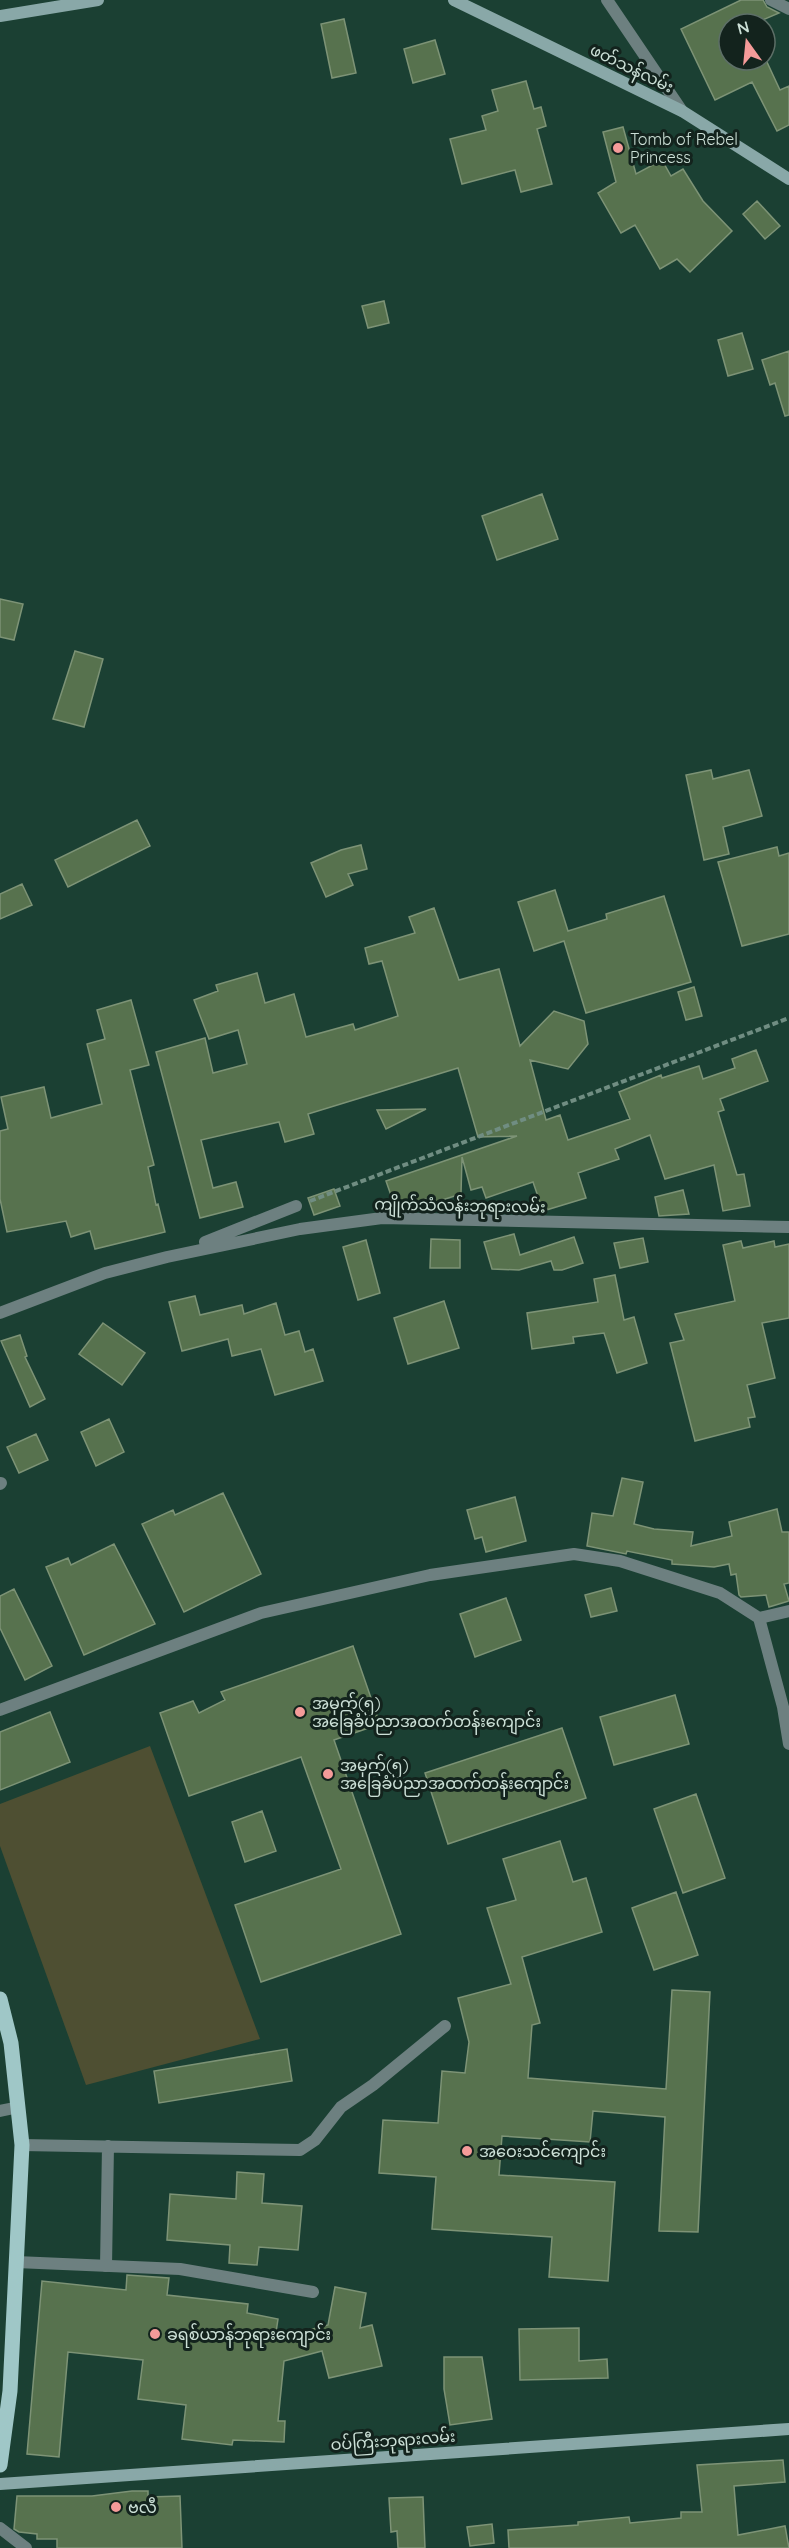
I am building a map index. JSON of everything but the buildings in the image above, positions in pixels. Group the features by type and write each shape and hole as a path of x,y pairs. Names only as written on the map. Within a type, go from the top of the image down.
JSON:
{"main road":[{"path":"0,1999 11,2043 22,2145 10,2391 0,2465"}],"street":[{"path":"0,16 51,4 98,0"},
{"name":"ဖတ်သန်လမ်း","path":"454,0 682,111 789,179"},
{"path":"607,0 682,111"},
{"path":"771,0 789,9"},
{"path":"167,1257 296,1206"},
{"name":"ကျိုက်သံလန်းဘုရားလမ်း","path":"0,1313 105,1273 167,1257 300,1229 382,1218 789,1227"},
{"path":"0,1710 261,1613 430,1575 574,1554 620,1561 720,1593 759,1618 783,1707 789,1744"},
{"path":"759,1618 789,1611"},
{"path":"22,2145 300,2150 315,2140 341,2107 373,2085 445,2026"},
{"path":"0,2110 19,2107"},
{"path":"106,2266 108,2146"},
{"path":"16,2262 180,2269 313,2292"},
{"name":"ဝပ်ကြီးဘုရားလမ်း","path":"0,2484 789,2429"},
{"path":"0,2528 26,2548"}],"path":[{"path":"296,1206 789,1018"}],"green space":[{"path":"150,1746 260,2039 86,2085 0,1846 0,1804"}],"place":[{"name":"Tomb of Rebel Princess","path":"618,148"},
{"name":"အမှတ်(၅) အခြေခံပညာအထက်တန်းကျောင်း","path":"300,1712"},
{"name":"အမုတ်(၅) အခြေခံပညာအထက်တန်းကျောင်း","path":"328,1774"},
{"name":"အဝေးသင်ကျောင်း","path":"467,2151"},
{"name":"ခရစ်ယာန်ဘုရားကျောင်း","path":"155,2334"},
{"name":"ဗလီ","path":"116,2507"}]}
